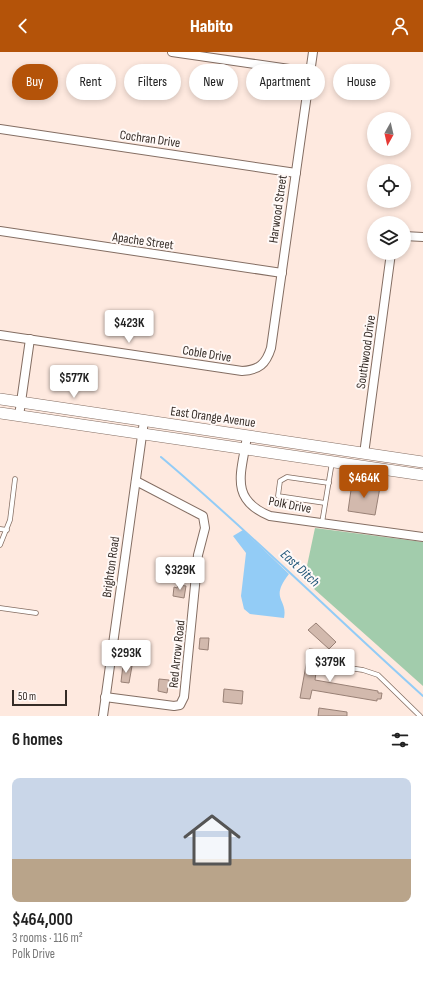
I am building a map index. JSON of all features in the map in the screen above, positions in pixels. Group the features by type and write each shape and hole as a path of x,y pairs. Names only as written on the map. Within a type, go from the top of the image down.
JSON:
{"street":[{"path":"172,52 255,64"},
{"name":"Harwood Street","path":"311,64 312,52"},
{"name":"Harwood Street","path":"261,367 268,358 271,348 306,100"},
{"name":"Cochran Drive","path":"0,129 296,173"},
{"name":"Apache Street","path":"0,231 282,273"},
{"path":"411,236 423,236"},
{"name":"Southwood Drive","path":"364,454 390,260"},
{"name":"Coble Drive","path":"0,335 233,370 250,371 261,367"},
{"path":"19,416 30,339"},
{"name":"East Orange Avenue","path":"0,399 423,462"},
{"name":"East Orange Avenue","path":"0,413 423,475"},
{"name":"Brighton Road","path":"103,716 144,421"},
{"name":"Polk Drive","path":"247,436 241,483 242,492 250,505 257,510 270,516 423,537"},
{"name":"Red Arrow Road","path":"105,697 174,706 180,706 184,698 198,555 205,528 203,516 136,481"}],"lane":[{"path":"322,524 332,462"},
{"path":"325,503 278,496 280,482 287,476 328,483"},
{"path":"0,545 7,530 16,479"},
{"path":"0,529 7,530"},
{"path":"0,608 36,613"},
{"path":"329,665 363,670 378,675 420,716"}],"green space":[{"path":"315,528 423,542 423,686 304,580"}],"water":[{"path":"243,530 289,574 280,589 280,598 285,611 284,618 250,614 244,609 241,596 246,553 233,536"}],"building":[{"path":"352,483 380,487 375,515 348,511"},
{"path":"178,585 186,586 184,598 173,596 174,587 177,588"},
{"path":"316,623 336,642 329,649 308,630"},
{"path":"200,638 209,638 208,650 199,649"},
{"path":"309,649 319,650 315,680 378,691 378,693 382,693 381,699 377,699 377,701 312,690 310,699 300,698"},
{"path":"123,665 132,666 129,683 121,682"},
{"path":"159,679 169,680 167,693 158,691"},
{"path":"224,689 243,691 242,704 223,702"},
{"path":"319,708 347,712 347,716 318,716"}],"waterway":[{"name":"East Ditch","path":"161,457 228,515 423,696"}]}
